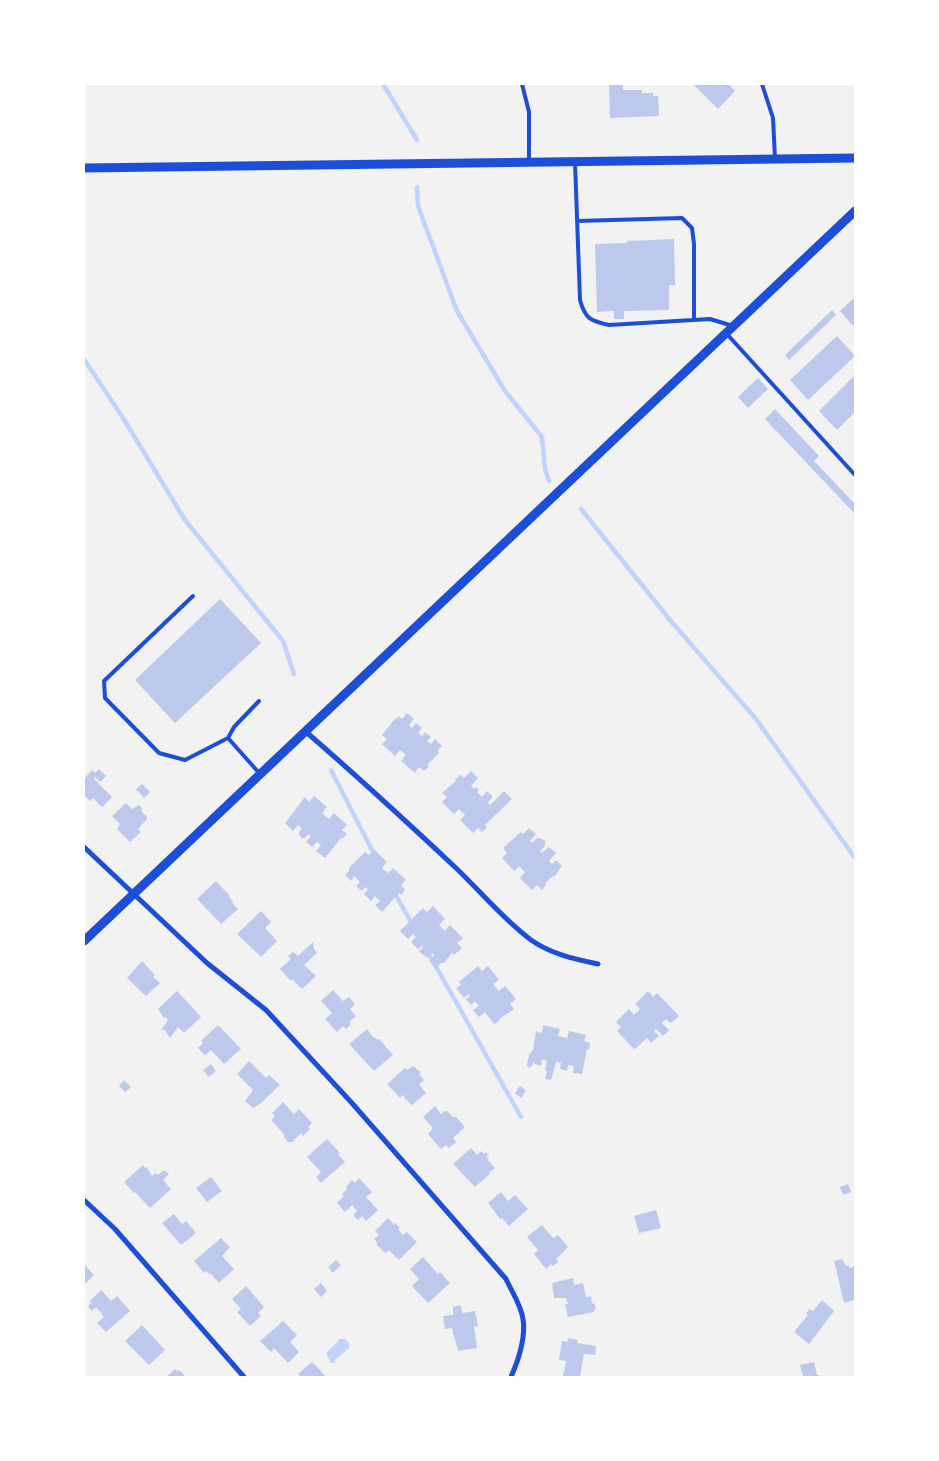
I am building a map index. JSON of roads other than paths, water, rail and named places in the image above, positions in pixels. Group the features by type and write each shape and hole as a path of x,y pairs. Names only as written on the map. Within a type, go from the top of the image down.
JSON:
{"street":[{"path":"84,168 855,158"},
{"path":"84,942 855,211"},
{"path":"305,731 389,804 513,925 531,940 550,951 570,958 598,964"},
{"path":"84,847 207,963 266,1010 351,1102 506,1279 518,1304 523,1320 524,1336 511,1377"},
{"path":"84,1200 116,1228 244,1377"}],"lane":[{"path":"522,84 529,112 529,162"},
{"path":"762,84 773,118 775,159"},
{"path":"575,162 580,300 584,313 594,322 609,325 710,320 734,326"},
{"path":"577,221 682,218 692,228 694,244 694,320"},
{"path":"726,333 855,475"},
{"path":"193,596 104,681 105,698 159,754 185,760 228,738 234,727 259,701"},
{"path":"228,738 260,774"}],"water":[{"path":"340,1339 345,1339 349,1343 349,1348 335,1360 335,1363 331,1363 327,1352"}],"waterway":[{"path":"383,84 417,140"},
{"path":"417,187 418,206 457,311 505,391 542,437 545,469 549,481"},
{"path":"84,359 123,418 185,520 283,641 294,674"},
{"path":"581,509 670,620 756,719 855,858"},
{"path":"331,770 375,856"},
{"path":"394,892 412,924"},
{"path":"421,940 521,1117"}]}
